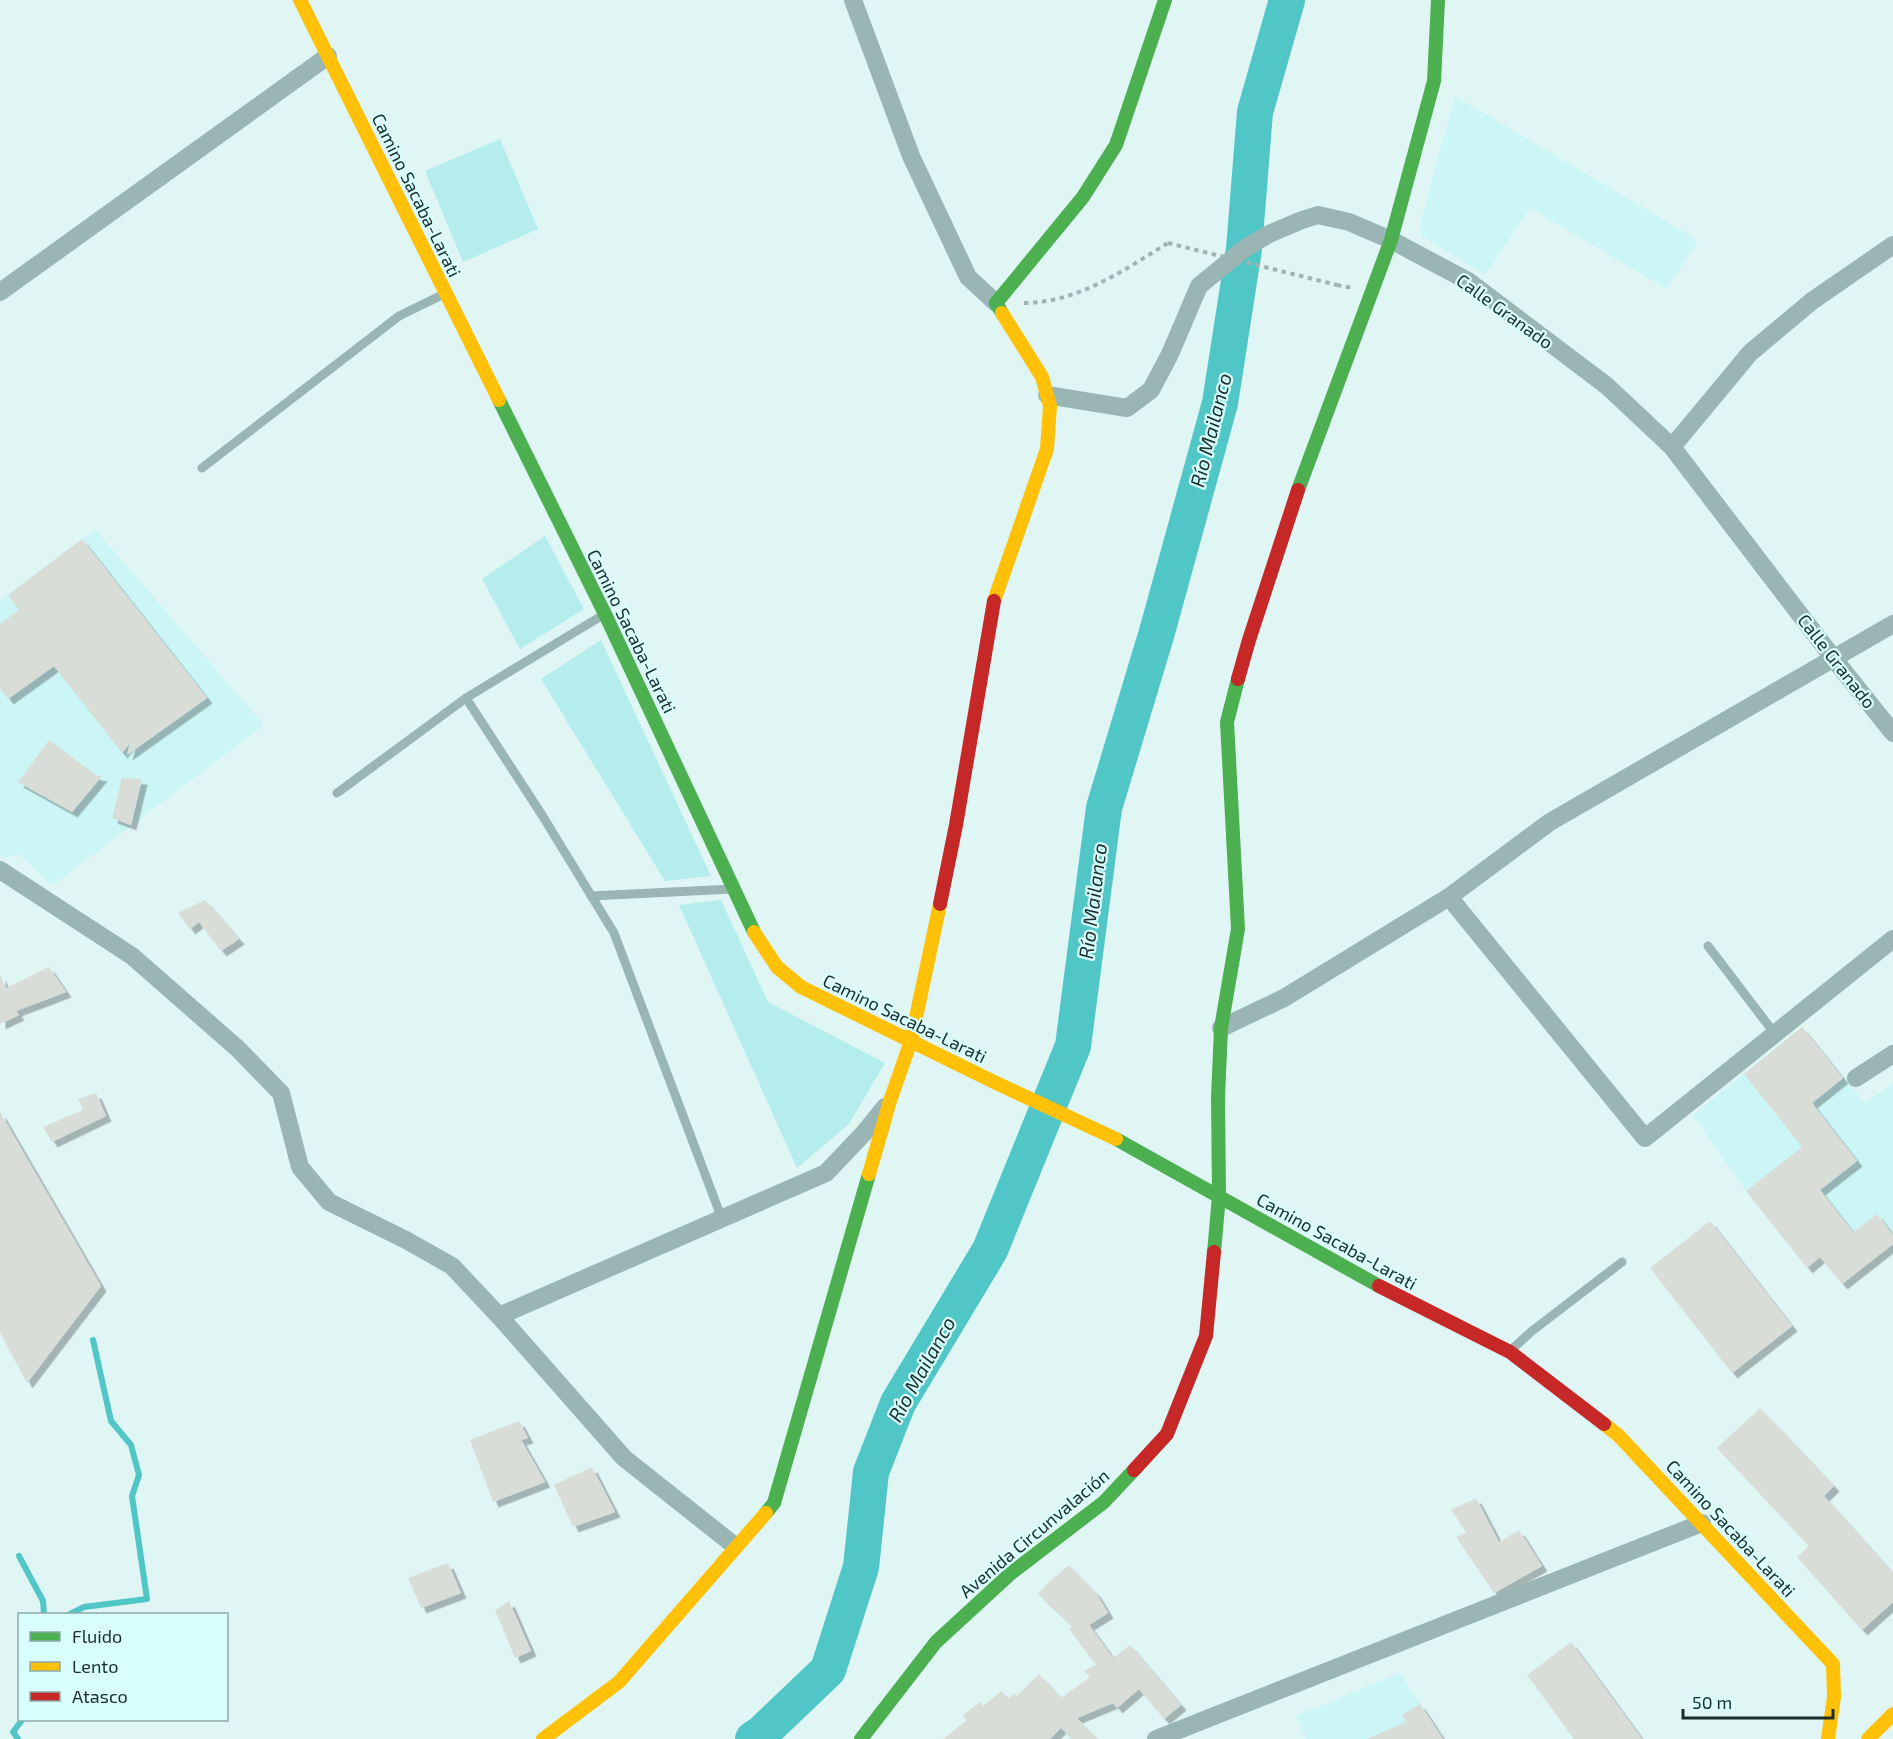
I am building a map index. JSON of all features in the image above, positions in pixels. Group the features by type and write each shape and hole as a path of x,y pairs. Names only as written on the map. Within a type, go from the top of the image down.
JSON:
{"main road":[{"name":"Camino Sacaba-Larati","path":"300,0 605,614 759,942 777,967 801,987 994,1082 1110,1135 1370,1281 1510,1352 1618,1436 1833,1664 1834,1697 1828,1739"},
{"path":"543,1739 619,1682 774,1503 890,1101 911,1041 956,825 991,608 1047,449 1050,406 1042,377 996,303 1083,197 1116,145 1165,0"},
{"name":"Avenida Circunvalación","path":"861,1739 936,1642 1010,1574 1104,1502 1167,1434 1206,1336 1220,1196 1218,1097 1221,1028 1238,929 1227,722 1249,640 1305,470 1391,240 1434,81 1438,0"},
{"path":"1868,1739 1893,1714"}],"street":[{"path":"853,0 910,156 968,277 996,303"},
{"path":"0,292 328,56"},
{"name":"Calle Granado","path":"1047,395 1127,408 1151,390 1170,354 1199,286 1244,249 1269,234 1318,215 1349,222 1391,240 1468,281 1607,386 1672,447 1893,733"},
{"path":"1672,447 1750,353 1812,301 1893,245"},
{"path":"1221,1028 1284,998 1449,897 1550,822 1893,624"},
{"path":"0,870 132,956 237,1048 281,1093 300,1167 328,1202 406,1240 452,1266 624,1458 735,1546"},
{"path":"1449,897 1645,1138 1893,939"},
{"path":"1856,1078 1893,1054"},
{"path":"499,1316 826,1173 864,1133 890,1101"},
{"path":"1156,1739 1702,1523"}],"lane":[{"path":"202,468 399,316 446,293"},
{"path":"337,793 466,698 605,614"},
{"path":"466,698 542,815 614,933 722,1219"},
{"path":"591,896 735,889"},
{"path":"1708,946 1775,1034"},
{"path":"1510,1352 1532,1331 1622,1262"}],"path":[{"path":"996,303 1041,303 1098,285 1168,243 1337,285"}],"shaded area":[{"path":"1455,96 1698,240 1667,289 1530,208 1485,275 1422,236 1420,224"},
{"path":"500,139 538,229 463,262 425,171"},
{"path":"95,529 264,725 52,886 19,854 4,858 0,856 0,600"},
{"path":"545,536 584,609 520,649 482,579"},
{"path":"601,640 711,876 665,881 541,679"},
{"path":"721,900 768,1002 885,1063 849,1124 797,1168 679,905"},
{"path":"1802,1027 1865,1103 1893,1083 1893,1235 1876,1214 1807,1268 1746,1191 1693,1115"},
{"path":"1400,1673 1443,1739 1306,1739 1296,1716"}],"building":[{"path":"82,539 207,698 127,755 130,743 122,753 54,666 8,699 0,688 0,624 19,610 8,595"},
{"path":"49,740 96,775 102,776 72,812 18,782"},
{"path":"122,778 142,779 131,825 112,818"},
{"path":"205,900 239,939 221,951 199,922 190,929 178,913"},
{"path":"49,967 66,992 16,1011 19,1015 0,1024 0,975 6,988"},
{"path":"1802,1027 1843,1078 1812,1103 1857,1161 1820,1190 1853,1232 1877,1214 1893,1235 1893,1244 1842,1284 1820,1257 1807,1268 1746,1191 1802,1147 1744,1074"},
{"path":"96,1093 106,1116 52,1142 43,1127 83,1110 78,1099"},
{"path":"0,1112 101,1286 27,1383 0,1333"},
{"path":"1710,1221 1792,1326 1732,1373 1650,1268"},
{"path":"1760,1408 1834,1486 1824,1496 1893,1573 1893,1602 1862,1630 1797,1557 1809,1546 1717,1448"},
{"path":"519,1421 528,1438 521,1440 545,1482 493,1502 470,1440"},
{"path":"592,1467 615,1512 573,1527 554,1485"},
{"path":"1476,1498 1499,1542 1519,1530 1542,1566 1494,1593 1456,1537 1466,1532 1451,1510"},
{"path":"448,1563 461,1593 421,1608 408,1578"},
{"path":"1069,1565 1096,1593 1108,1613 1089,1625 1113,1658 1130,1645 1181,1705 1164,1719 1139,1689 1117,1708 1113,1703 1077,1718 1097,1739 1073,1739 1061,1728 1050,1739 943,1739 967,1720 963,1715 980,1702 983,1706 1001,1691 1009,1698 1014,1693 1017,1696 1039,1674 1061,1698 1090,1677 1084,1671 1096,1665 1069,1629 1072,1626 1038,1594"},
{"path":"509,1601 531,1651 515,1658 495,1610"},
{"path":"1571,1642 1642,1739 1574,1739 1527,1675"},
{"path":"1420,1704 1443,1739 1366,1739 1406,1722 1402,1715"}],"waterway":[{"name":"Río Mailanco","path":"753,1739 828,1670 861,1567 871,1472 898,1403 990,1250 1073,1046 1104,808 1157,632 1220,403 1244,249 1255,112 1287,0"},
{"path":"72,1613 84,1607 147,1599 132,1496 139,1475 131,1445 111,1421 93,1340"},
{"path":"19,1556 43,1601 44,1613"},
{"path":"18,1739 13,1732 21,1721"}],"traffic: fast":[{"path":"1002,313 996,303 1083,197 1116,145 1165,0"},
{"path":"1298,490 1391,240 1434,81 1438,0"},
{"path":"499,400 605,614 754,932"},
{"path":"1214,1252 1219,1196 1218,1097 1221,1028 1238,929 1227,722 1238,679"},
{"path":"1116,1139 1379,1286"},
{"path":"766,1513 774,1503 869,1174"},
{"path":"861,1739 936,1642 1010,1574 1104,1502 1134,1470"}],"traffic: slow":[{"path":"300,0 499,400"},
{"path":"994,601 1047,449 1050,406 1042,377 1002,313"},
{"path":"869,1174 890,1101 911,1041 940,904"},
{"path":"754,932 777,967 801,987 1116,1139"},
{"path":"1604,1424 1618,1435 1833,1664 1834,1697 1828,1739"},
{"path":"543,1739 619,1682 766,1513"},
{"path":"1868,1739 1893,1714"}],"traffic: jam":[{"path":"1238,679 1298,490"},
{"path":"940,904 956,825 994,601"},
{"path":"1134,1470 1167,1434 1206,1336 1214,1252"},
{"path":"1379,1286 1510,1352 1604,1424"}]}
